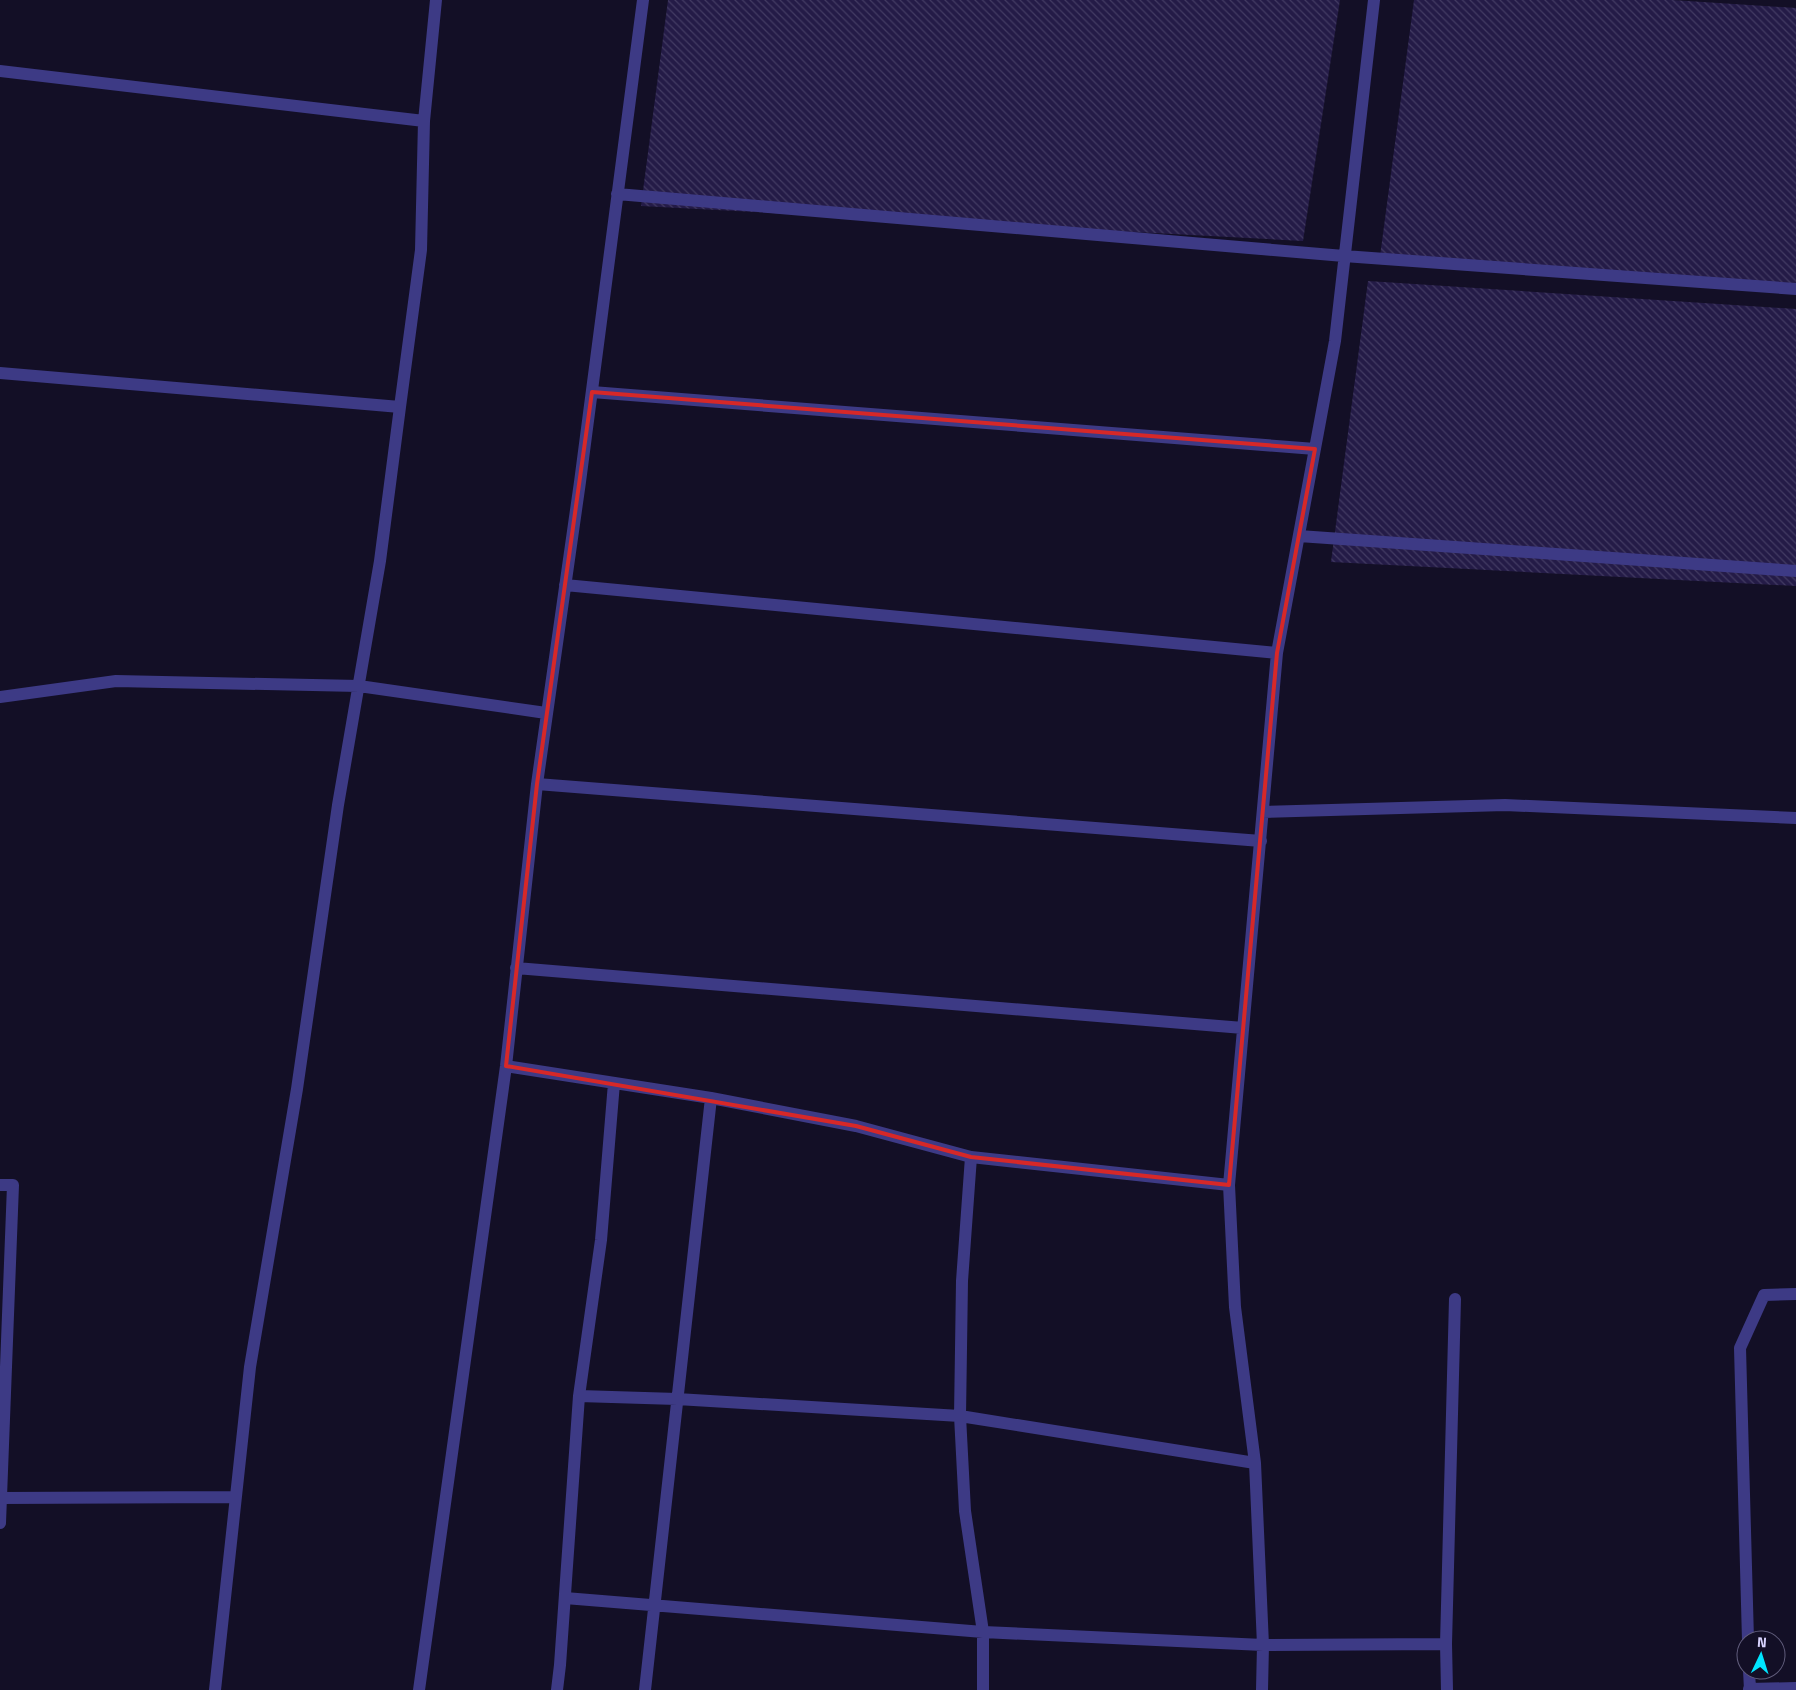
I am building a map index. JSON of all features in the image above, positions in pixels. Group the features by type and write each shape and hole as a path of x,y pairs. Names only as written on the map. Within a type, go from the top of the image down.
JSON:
{"street":[{"path":"215,1690 250,1367 297,1089 338,805 380,562 421,250 424,121 436,0"},
{"path":"419,1690 506,1066 546,713 592,392 643,0"},
{"path":"1262,1690 1263,1645 1254,1463 1235,1307 1229,1185 1277,653 1335,341 1374,0"},
{"path":"0,71 424,121"},
{"path":"617,194 1344,256 1796,288"},
{"path":"0,373 400,407"},
{"path":"592,392 1315,449"},
{"path":"1298,536 1796,571"},
{"path":"565,585 1277,653"},
{"path":"0,697 116,681 359,686 546,713"},
{"path":"537,784 1260,841"},
{"path":"1263,812 1505,805 1796,818"},
{"path":"516,968 1243,1028"},
{"path":"506,1066 711,1098 856,1126 972,1157 1229,1185"},
{"path":"556,1690 560,1665 579,1396 601,1240 614,1083"},
{"path":"645,1690 711,1098"},
{"path":"972,1157 962,1281 960,1416 964,1511 984,1632 983,1690"},
{"path":"0,1186 13,1185 0,1523"},
{"path":"1748,1630 1740,1348 1764,1295 1796,1294"},
{"path":"1447,1690 1446,1644 1455,1299"},
{"path":"579,1396 678,1399 960,1416 1254,1463"},
{"path":"0,1498 235,1497"},
{"path":"565,1598 984,1632 1263,1645 1446,1644"},
{"path":"1750,1690 1796,1688"}],"highlighted area":[{"path":"592,392 1315,449 1277,653 1229,1185 971,1157 856,1126 506,1066 537,784"}],"building":[{"path":"668,0 1340,0 1303,241 641,206"},
{"path":"1414,0 1672,0 1796,8 1796,286 1379,264"},
{"path":"1368,281 1796,309 1796,586 1331,562"}]}
